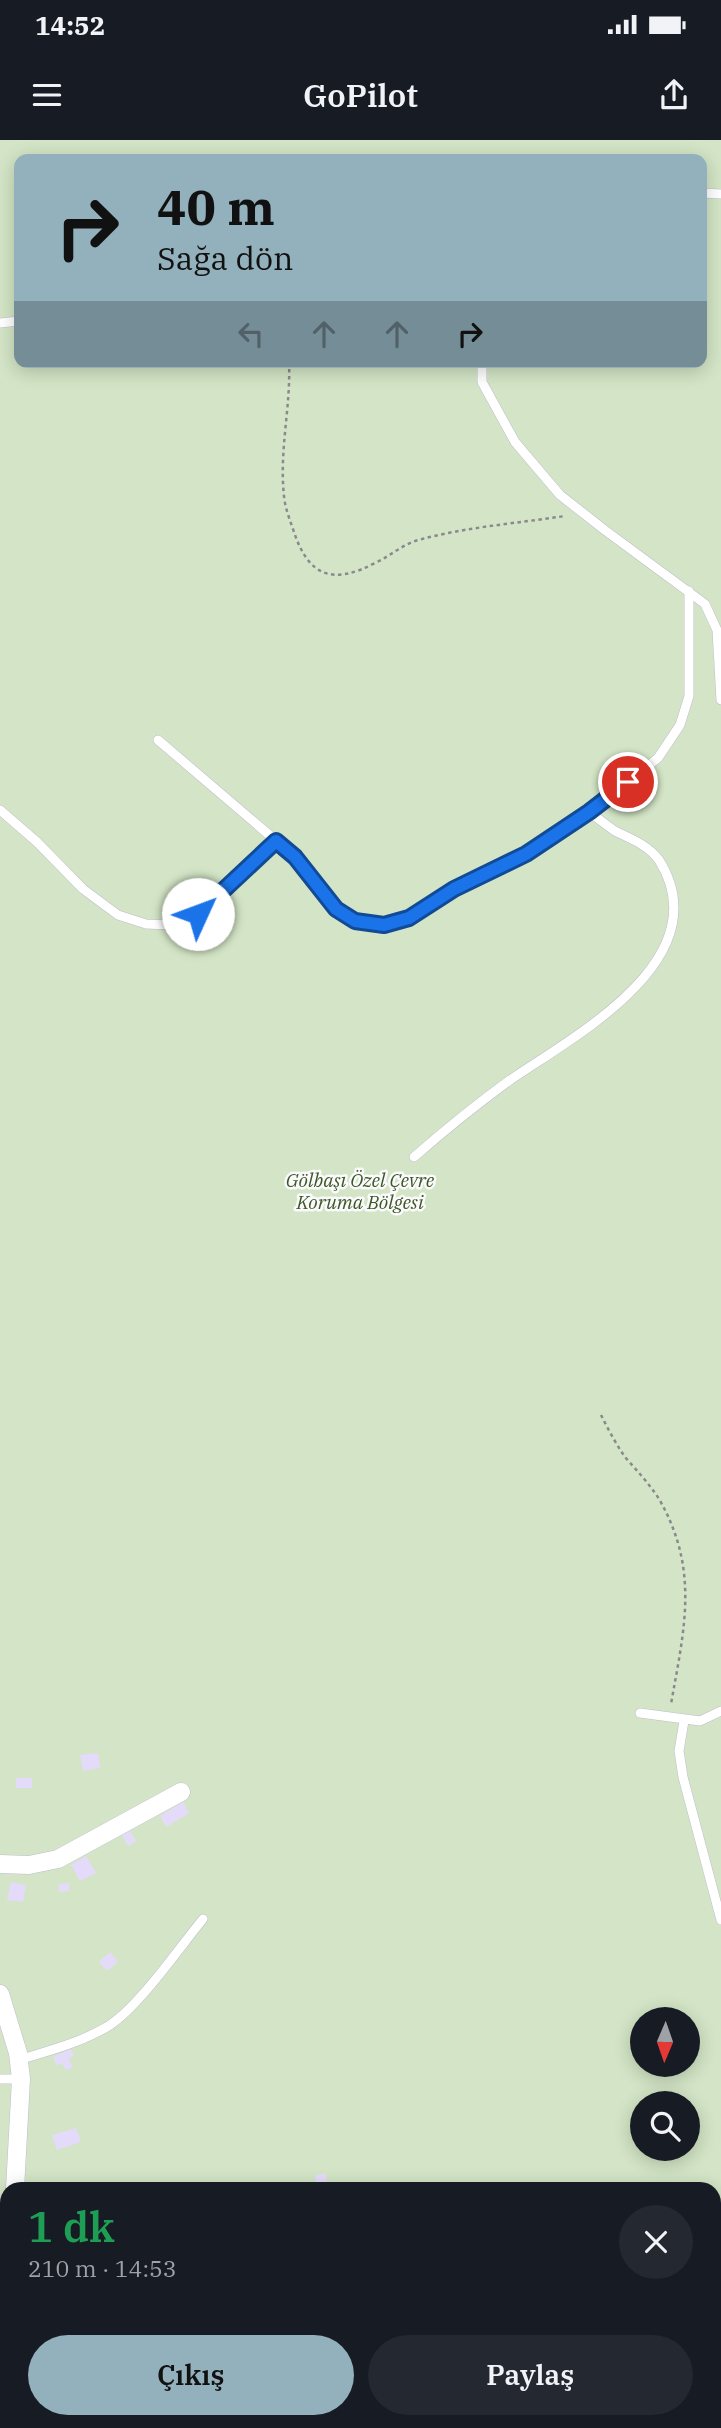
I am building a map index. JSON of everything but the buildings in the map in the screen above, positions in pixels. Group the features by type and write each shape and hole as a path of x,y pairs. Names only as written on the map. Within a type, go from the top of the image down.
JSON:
{"street":[{"path":"0,1864 29,1865 58,1859 181,1792"},
{"path":"0,1994 19,2060 21,2079 15,2182"}],"lane":[{"path":"482,368 482,382 515,442 560,495 705,604 717,630 721,700"},
{"path":"158,740 295,857 336,909 355,921 384,925 409,918 454,889 526,854 589,812 658,758 680,725 687,703 690,680 689,592"},
{"path":"0,810 37,842 83,889 118,915 146,924 170,925 198,914 276,841"},
{"path":"414,1157 509,1081 604,1020 652,973 675,936 676,900 669,877 657,857 649,849 612,829 589,812"},
{"path":"640,1713 684,1721 700,1721 721,1711"},
{"path":"684,1721 680,1736 680,1764 721,1920"},
{"path":"19,2060 63,2047 107,2027 130,2007 203,1919"},
{"path":"0,2078 21,2079"}],"path":[{"path":"289,368 282,451 284,498 301,553 317,569 333,575 350,574 377,562 397,548 425,538 568,515 577,508"},
{"path":"601,1415 624,1455 658,1499 671,1524 680,1551 686,1589 685,1628 668,1718"}],"green space":[{"name":"Gölbaşı Özel Çevre Koruma Bölgesi","path":"0,140 721,140 721,2182 0,2182"}],"route":[{"path":"198,914 276,841 295,857 336,909 364,924 397,923 454,889 526,854 628,782"}]}
